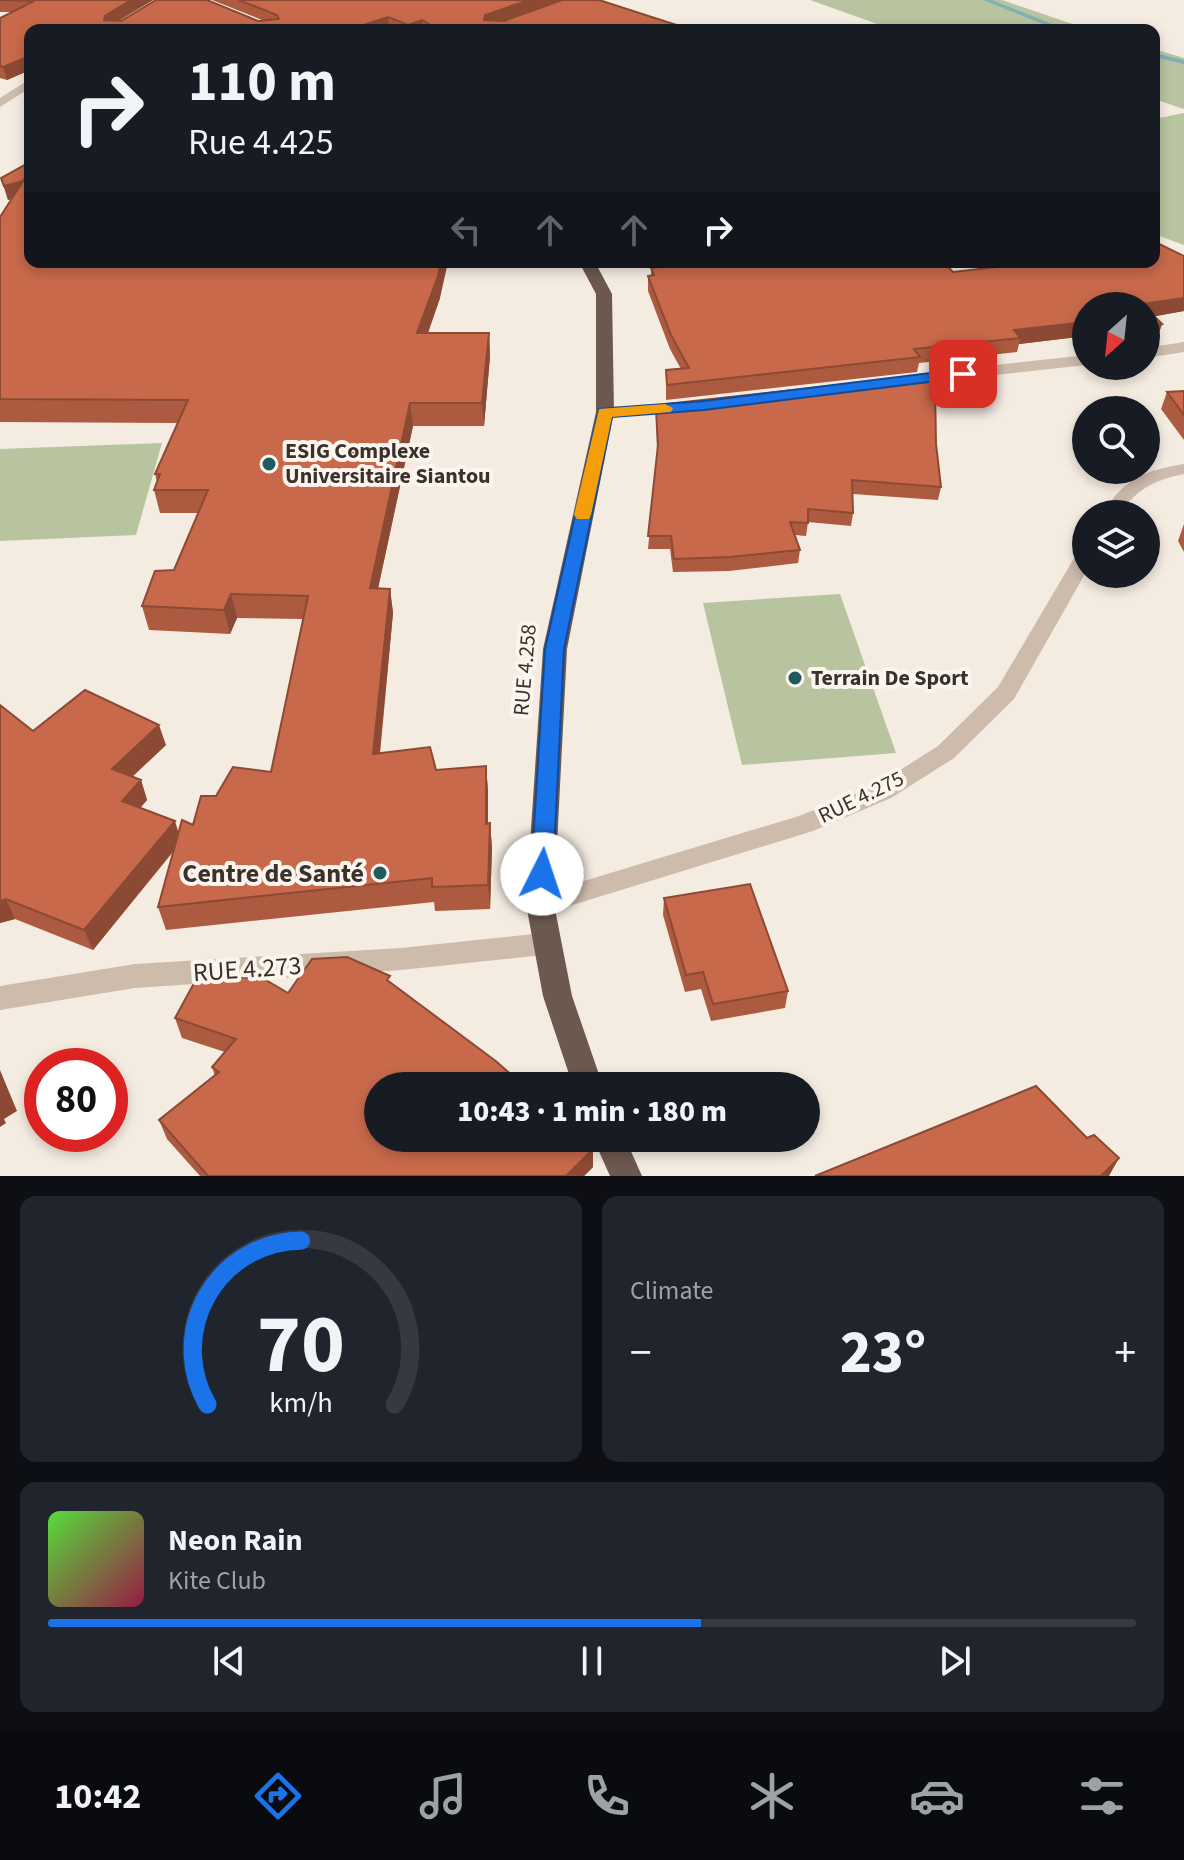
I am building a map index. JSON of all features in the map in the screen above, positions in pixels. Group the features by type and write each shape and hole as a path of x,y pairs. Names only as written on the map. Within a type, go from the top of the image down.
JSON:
{"highway":[{"name":"RUE 4.258","path":"583,1072 568,1035 543,944 540,904 555,649 605,412 604,294 590,268"},
{"path":"615,1152 626,1176"}],"street":[{"path":"0,103 24,87"},
{"path":"1160,351 1184,347"},
{"path":"886,382 1072,362"},
{"path":"605,412 704,406"},
{"path":"1119,500 1136,482 1184,469"},
{"name":"RUE 4.275","path":"540,904 805,824 883,792 946,752 1006,693 1072,579"},
{"name":"RUE 4.273","path":"0,998 135,976 401,959 543,944"}],"green space":[{"path":"810,0 1002,0 1072,24 877,24"},
{"path":"1160,51 1184,58 1184,109 1160,101"},
{"path":"1184,113 1184,245 1160,236 1160,118"},
{"path":"162,443 136,535 0,541 0,449"},
{"name":"Terrain De Sport","path":"840,594 896,753 742,765 703,603"}],"building":[{"path":"0,0 131,0 105,16 104,20 121,21 156,0 207,0 258,21 279,19 277,15 239,0 529,0 485,15 484,20 504,21 562,0 599,0 673,24 429,24 422,20 406,24 388,17 366,24 24,24 24,58 0,66 0,18 34,1"},
{"path":"24,165 23,181 4,186 1,178"},
{"path":"24,180 24,268 440,268 417,333 489,333 482,403 410,403 370,588 390,589 373,754 430,747 436,770 486,766 486,824 490,823 488,885 432,887 432,878 158,907 182,820 193,825 201,796 216,796 233,767 271,772 308,596 231,594 224,610 142,606 155,571 174,570 208,490 154,490 160,474 155,474 188,400 0,399 0,217"},
{"path":"1160,244 1184,256 1184,298 1160,301 1160,292 1072,292 1072,324 1014,330 1020,338 914,349 920,357 667,385 666,370 689,368 671,335 648,276 654,275 651,268 949,268 953,272 987,268 1160,268"},
{"path":"929,375 935,384 936,444 941,487 852,480 853,513 808,509 808,523 790,522 800,550 674,559 671,536 648,536 658,445 656,410 667,410 667,404"},
{"path":"1184,391 1184,415 1167,392"},
{"path":"85,690 159,725 112,769 141,780 122,801 175,821 84,930 6,899 0,901 0,705 33,731"},
{"path":"750,884 788,991 713,1004 703,972 686,975 664,898"},
{"path":"347,957 390,976 387,980 508,1072 364,1072 364,1152 590,1152 566,1176 208,1176 159,1120 219,1072 212,1067 236,1039 175,1018 199,974 264,979 288,993 312,959"},
{"path":"1036,1086 1087,1138 1094,1135 1119,1158 1101,1176 815,1176"}],"waterway":[{"path":"986,0 1048,24"},
{"path":"1160,56 1184,62"}],"slow traffic":[{"path":"583,515 605,412 665,408"}],"place":[{"name":"ESIG Complexe Universitaire Siantou","path":"269,464"},
{"name":"Terrain De Sport","path":"795,678"},
{"name":"Centre de Santé","path":"380,873"}],"route":[{"path":"542,874 555,649 605,412 704,406 963,374"}]}
